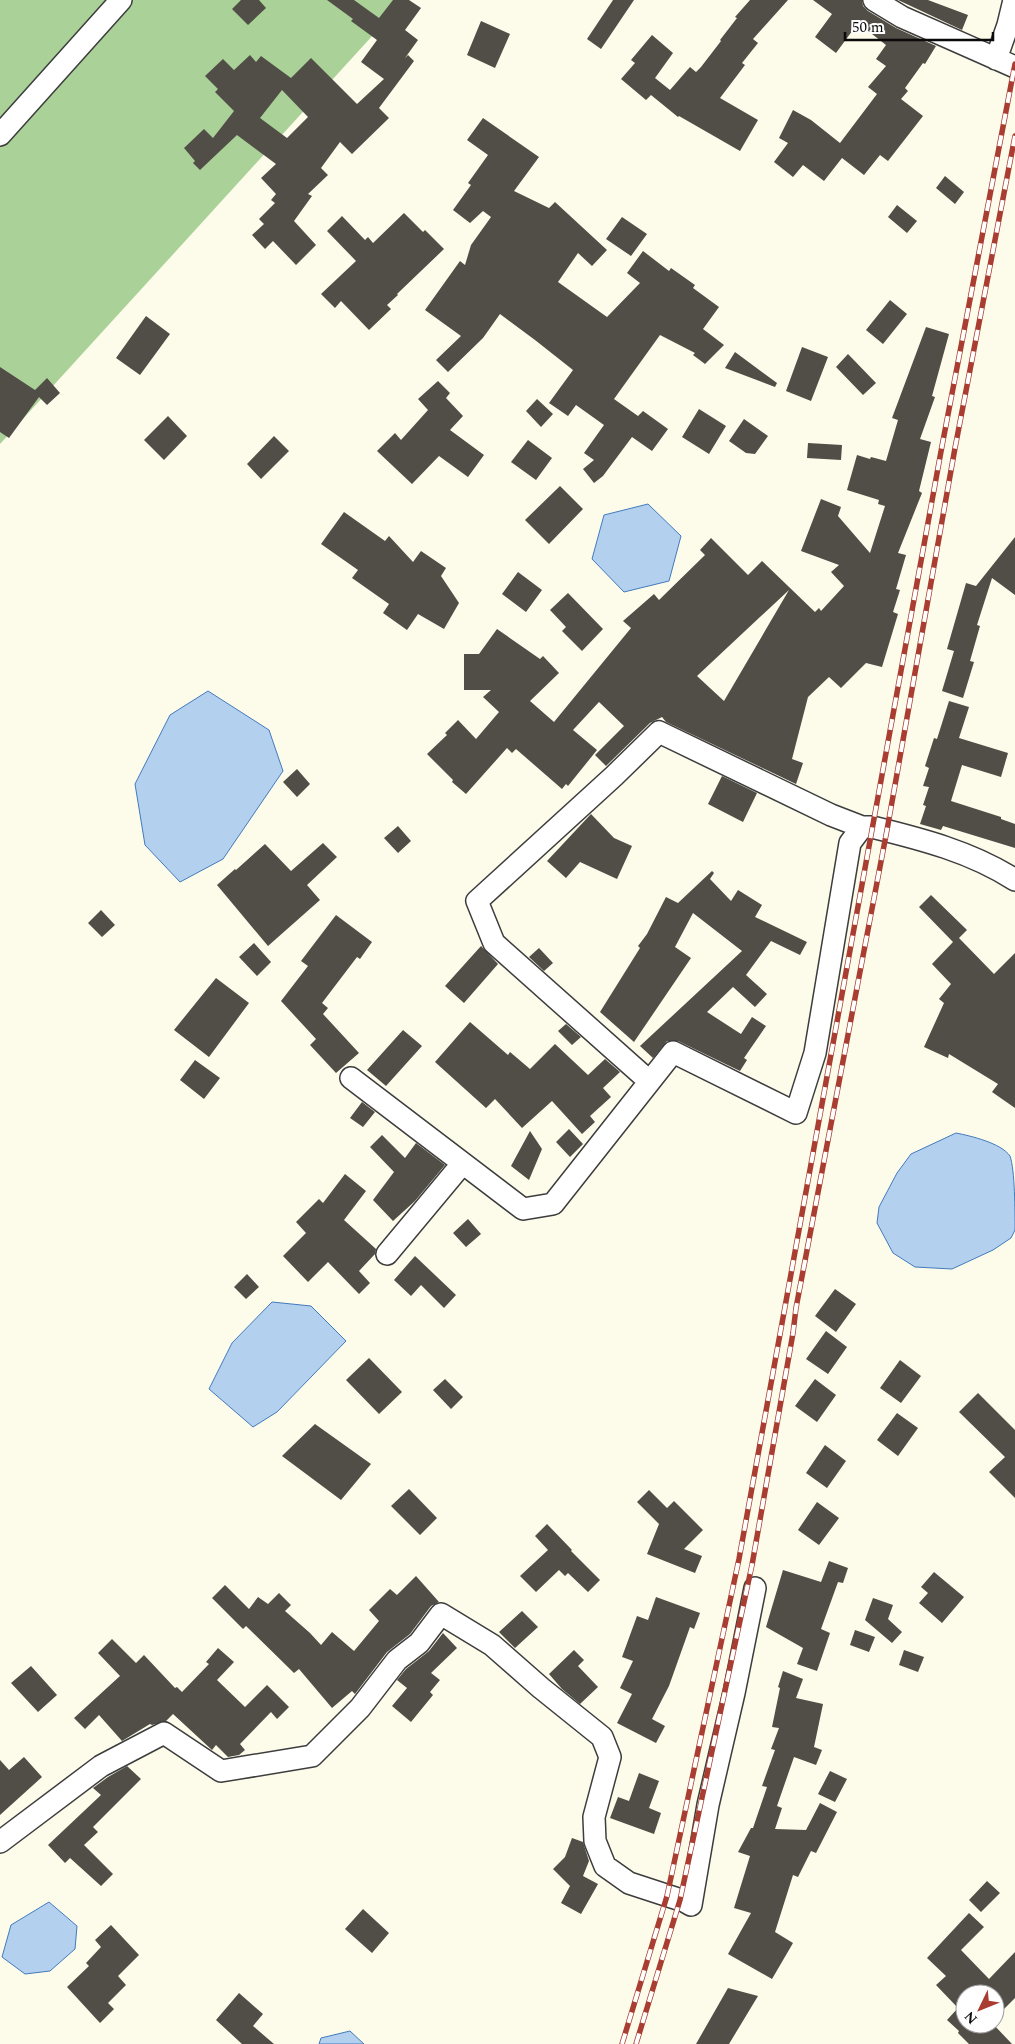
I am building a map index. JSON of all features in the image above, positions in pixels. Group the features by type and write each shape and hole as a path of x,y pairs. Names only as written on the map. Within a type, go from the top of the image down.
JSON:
{"street":[{"path":"0,135 121,0"},
{"path":"874,0 902,17 1015,67"},
{"path":"996,59 1014,0"},
{"path":"649,1081 494,943 477,901 614,776 659,732 832,815 862,826 872,826 935,843 1004,873 1015,880"},
{"path":"350,1078 523,1209 553,1204 673,1052 796,1113 814,1053 850,843 862,826"},
{"path":"387,1254 462,1164"},
{"path":"0,1842 101,1766 164,1733 221,1771 312,1756 360,1708 397,1660 419,1643 441,1614 492,1645 541,1688 602,1736 610,1757 594,1817 595,1841 605,1866 629,1883 684,1901 690,1905 708,1805 734,1693 755,1588"}],"green space":[{"path":"0,0 405,0 0,444"}],"water":[{"path":"648,504 681,536 669,581 624,592 592,559 604,515"},
{"path":"208,691 269,730 283,771 223,859 180,882 145,845 135,784 170,715"},
{"path":"956,1133 993,1144 1006,1151 1010,1156 1014,1181 1015,1230 1011,1238 993,1250 952,1269 915,1267 893,1253 877,1223 879,1207 897,1173 911,1154"},
{"path":"272,1302 311,1306 346,1341 277,1412 253,1427 209,1389 232,1343"},
{"path":"49,1902 77,1926 75,1949 50,1971 25,1974 2,1957 11,1925"},
{"path":"350,2031 364,2044 319,2044 321,2038"}],"building":[{"path":"241,0 259,0 266,8 248,25 232,9"},
{"path":"327,0 354,0 379,18 393,0 409,0 421,8 405,30 418,40 405,58 408,55 414,61 379,108 389,118 352,154 340,142 321,168 328,175 308,194 312,196 294,221 316,245 296,265 273,241 265,249 252,235 264,224 259,219 275,203 271,200 276,194 261,178 276,164 237,135 200,170 193,163 195,161 184,148 204,129 213,138 234,111 215,92 218,89 205,76 223,59 234,70 250,55 256,62 261,56 291,78 311,58 357,104 384,79 361,62 377,40 351,21 353,19","holes":["282,90 308,117 287,138 260,118"]},
{"path":"613,0 634,0 601,49 587,39"},
{"path":"750,0 788,0 753,39 758,43 742,63 745,65 720,98 758,120 740,151 678,117 651,95 646,100 621,79 635,63 631,60 652,35 673,53 655,78 670,90 690,67 696,72 701,67 737,18 735,17"},
{"path":"813,0 862,0 863,6 868,11 896,28 936,46 925,64 923,63 905,88 908,91 901,99 923,116 888,161 880,155 864,175 842,158 824,181 803,165 793,177 774,162 788,143 779,138 793,110 811,120 840,143 877,94 868,87 886,66 876,59 886,45 858,23 836,53 815,37 832,14"},
{"path":"898,0 928,0 968,15 962,30"},
{"path":"481,21 510,34 495,68 467,55"},
{"path":"483,118 539,157 514,191 549,208 555,202 607,250 592,266 578,253 558,282 607,317 640,283 627,273 643,251 669,271 671,268 695,285 693,288 719,307 703,329 724,345 705,364 693,355 695,353 660,335 614,399 638,416 643,411 668,429 652,451 632,437 603,476 594,483 583,469 594,460 584,453 604,425 576,405 568,416 549,403 573,370 535,340 500,314 483,338 448,372 436,360 461,336 425,310 460,261 465,265 471,245 491,217 483,211 470,223 453,210 471,185 468,183 488,155 467,140"},
{"path":"945,176 964,192 955,204 936,188"},
{"path":"897,205 917,221 907,233 888,217"},
{"path":"404,213 444,249 397,294 387,305 391,309 369,330 341,301 335,308 321,294 356,261 327,231 342,216 365,240 368,237 373,243"},
{"path":"622,217 647,234 631,256 606,239"},
{"path":"890,300 907,314 883,344 866,330"},
{"path":"146,316 170,334 140,375 116,358"},
{"path":"926,327 949,334 932,396 935,397 920,439 931,442 919,491 922,493 898,553 906,555 896,589 900,590 893,612 898,614 882,667 866,663 841,688 829,677 808,697 792,759 803,763 796,784 666,722 662,717 650,723 606,766 595,755 624,726 599,702 573,730 597,750 568,786 566,784 562,789 516,749 512,753 507,748 466,794 452,782 453,780 427,754 447,735 445,733 458,720 476,739 499,712 483,697 491,690 464,690 464,654 479,654 497,629 540,659 543,656 559,673 530,701 554,722 631,628 623,621 654,594 659,600 705,555 700,550 711,538 748,575 762,561 815,612 819,608 821,611 844,586 831,572 839,565 801,551 821,499 841,507 838,516 870,553 885,506 878,504 879,500 847,490 857,455 886,461 898,420 892,418","holes":["789,590 724,701 697,676"]},
{"path":"802,347 828,357 811,401 786,391"},
{"path":"735,352 777,383 775,387 725,368"},
{"path":"848,354 876,383 863,395 836,367"},
{"path":"0,367 35,390 47,378 60,393 47,405 39,397 9,438 0,432"},
{"path":"438,381 450,393 446,398 463,416 450,430 484,455 468,477 439,456 412,484 377,451 395,433 401,440 428,410 418,399"},
{"path":"537,399 553,414 541,427 526,411"},
{"path":"699,409 726,426 709,454 682,437"},
{"path":"168,416 187,436 164,460 144,440"},
{"path":"744,419 768,436 755,454 746,453 729,441"},
{"path":"274,436 289,451 261,479 247,464"},
{"path":"528,440 552,458 536,480 511,462"},
{"path":"808,443 842,445 841,460 807,458"},
{"path":"560,486 583,509 549,544 525,520"},
{"path":"344,512 385,541 389,536 413,562 421,551 446,568 441,576 459,603 444,629 418,614 407,630 383,613 389,604 352,578 358,570 321,544"},
{"path":"1015,537 1015,595 992,578 977,625 980,626 970,661 974,662 963,698 942,691 954,651 947,649 966,583 976,586"},
{"path":"518,572 542,590 526,612 502,594"},
{"path":"568,593 603,629 582,651 562,631 566,627 550,610"},
{"path":"949,701 969,707 959,738 1008,753 1001,777 962,765 951,801 1001,817 1001,819 1015,824 1015,848 943,826 941,830 920,824 926,806 923,805 929,787 923,786 929,768 925,766 934,738 937,739"},
{"path":"297,769 310,784 297,797 283,782"},
{"path":"722,776 757,793 743,822 708,804"},
{"path":"591,814 614,838 632,846 617,879 580,862 566,878 547,861"},
{"path":"398,826 411,841 398,853 384,838"},
{"path":"323,843 337,857 307,885 320,900 268,946 217,885 265,844 291,871"},
{"path":"712,871 714,873 710,879 731,901 738,890 762,905 755,917 807,942 800,955 771,941 746,975 767,994 755,1007 733,987 707,1012 741,1034 752,1017 766,1026 744,1058 747,1060 740,1071 678,1041 667,1041 653,1058 640,1046 742,951 693,913 675,947 691,958 634,1042 600,1012 640,948 638,946 647,934 666,897 678,903"},
{"path":"931,895 967,930 959,938 994,974 1015,953 1015,1108 992,1092 998,1084 949,1054 948,1058 924,1047 944,1003 939,999 951,984 932,964 953,942 919,907"},
{"path":"101,910 115,925 102,937 88,923"},
{"path":"336,915 372,942 360,959 357,957 322,1003 328,1008 323,1014 359,1053 336,1073 310,1045 316,1039 281,1001 308,966 301,961"},
{"path":"254,943 271,962 257,976 239,957"},
{"path":"481,946 498,964 464,1003 445,986"},
{"path":"539,948 553,963 544,971 529,957"},
{"path":"216,978 249,1003 209,1057 174,1030"},
{"path":"470,1022 508,1055 510,1052 530,1069 555,1044 588,1075 605,1059 620,1072 603,1088 611,1097 590,1116 595,1122 582,1134 552,1101 522,1128 495,1099 486,1108 435,1062"},
{"path":"566,1024 581,1037 572,1045 558,1031"},
{"path":"403,1030 422,1046 386,1086 367,1070"},
{"path":"195,1060 220,1078 204,1099 180,1080"},
{"path":"362,1102 375,1112 363,1127 350,1118"},
{"path":"569,1129 583,1144 570,1157 556,1142"},
{"path":"530,1131 542,1149 529,1180 511,1166"},
{"path":"382,1135 405,1158 416,1143 445,1165 415,1201 393,1221 373,1200 394,1172 370,1147"},
{"path":"345,1174 366,1191 344,1220 376,1249 375,1254 359,1271 370,1283 359,1294 328,1262 308,1282 283,1256 306,1233 296,1222 319,1199 323,1203"},
{"path":"468,1219 481,1234 466,1247 453,1233"},
{"path":"415,1256 456,1295 444,1308 421,1285 411,1296 394,1280"},
{"path":"247,1274 259,1287 246,1299 234,1287"},
{"path":"835,1289 856,1304 836,1332 815,1316"},
{"path":"826,1331 847,1347 828,1374 806,1359"},
{"path":"369,1358 402,1392 379,1414 346,1380"},
{"path":"900,1360 921,1376 901,1403 880,1388"},
{"path":"445,1379 463,1397 451,1409 433,1390"},
{"path":"815,1379 836,1395 817,1422 795,1406"},
{"path":"978,1393 1015,1430 1015,1498 989,1472 1005,1457 959,1412"},
{"path":"897,1413 918,1428 898,1456 877,1440"},
{"path":"315,1424 371,1464 341,1500 282,1456"},
{"path":"825,1445 846,1461 827,1488 806,1473"},
{"path":"409,1489 437,1518 420,1535 391,1506"},
{"path":"649,1490 667,1508 674,1501 703,1530 684,1549 702,1556 695,1573 647,1554 659,1524 637,1502"},
{"path":"817,1502 839,1518 819,1545 798,1530"},
{"path":"547,1524 600,1580 588,1592 568,1573 565,1576 559,1570 536,1592 520,1576 548,1550 535,1536"},
{"path":"829,1561 848,1568 843,1583 838,1582 821,1629 830,1633 817,1671 797,1664 803,1648 766,1627 783,1570 821,1582"},
{"path":"934,1572 964,1597 942,1623 919,1603 928,1593 921,1587"},
{"path":"416,1576 439,1602 431,1606 410,1634 387,1652 355,1694 352,1691 332,1708 299,1669 294,1673 246,1626 243,1629 212,1598 225,1585 249,1609 258,1597 268,1604 279,1593 291,1605 285,1611 321,1645 332,1632 354,1651 379,1621 369,1610 390,1589 397,1595"},
{"path":"656,1597 700,1613 694,1629 690,1627 669,1686 652,1719 665,1726 656,1743 617,1723 632,1694 620,1688 633,1661 622,1657 637,1616 648,1620"},
{"path":"873,1598 893,1605 888,1619 902,1632 892,1643 865,1620"},
{"path":"522,1611 538,1627 515,1648 499,1632"},
{"path":"855,1630 875,1637 869,1652 850,1645"},
{"path":"443,1633 457,1648 431,1673 440,1680 430,1692 433,1695 411,1722 392,1706 407,1688 397,1680 406,1669 429,1651"},
{"path":"112,1639 136,1663 144,1655 175,1688 177,1687 182,1692 209,1664 206,1662 218,1648 234,1662 217,1680 245,1707 267,1685 289,1707 277,1719 271,1712 240,1744 245,1750 239,1755 228,1757 216,1745 212,1750 173,1714 166,1721 150,1724 122,1741 99,1715 85,1729 74,1718 120,1676 98,1653"},
{"path":"574,1650 584,1660 578,1666 598,1687 580,1704 562,1689 549,1674"},
{"path":"904,1650 924,1657 918,1672 899,1665"},
{"path":"31,1666 57,1695 38,1712 11,1683"},
{"path":"783,1671 803,1679 796,1698 823,1704 814,1747 822,1750 816,1765 794,1757 777,1806 782,1808 775,1829 806,1830 820,1803 837,1812 816,1853 811,1851 798,1877 793,1875 775,1932 793,1943 772,1979 728,1954 751,1913 734,1908 750,1856 738,1852 751,1828 753,1828 767,1787 762,1786 775,1750 771,1749 779,1728 772,1727 780,1688 778,1687"},
{"path":"24,1757 42,1777 0,1815 0,1760 9,1770"},
{"path":"127,1766 141,1779 93,1827 98,1832 84,1845 113,1874 101,1886 70,1858 65,1863 48,1845 101,1795 93,1788"},
{"path":"830,1771 847,1779 835,1802 818,1794"},
{"path":"639,1773 659,1781 649,1808 661,1813 654,1834 610,1818 618,1797 629,1801"},
{"path":"572,1838 583,1842 589,1861 583,1876 598,1884 581,1914 561,1903 570,1886 553,1869 565,1857"},
{"path":"987,1881 1000,1893 981,1912 969,1900"},
{"path":"363,1909 389,1933 372,1953 345,1929"},
{"path":"969,1913 984,1927 961,1950 989,1979 1015,1952 1015,1998 1005,2008 1005,1984 955,1984 955,2005 936,1985 946,1976 927,1958"},
{"path":"111,1925 139,1955 118,1976 126,1985 108,2003 114,2009 100,2023 67,1987 89,1966 86,1963 101,1947 95,1940"},
{"path":"728,1988 758,1996 729,2044 696,2044"},
{"path":"239,1993 263,2014 253,2026 274,2044 242,2044 216,2020"},
{"path":"955,2011 955,2027 947,2020"},
{"path":"959,2034 1002,2034 1012,2044 969,2044"}],"railway":[{"path":"622,2044 667,1896 739,1559 942,446 1015,64"},
{"path":"636,2044 680,1900 752,1565 796,1308 887,830 955,448 1015,136"}]}
